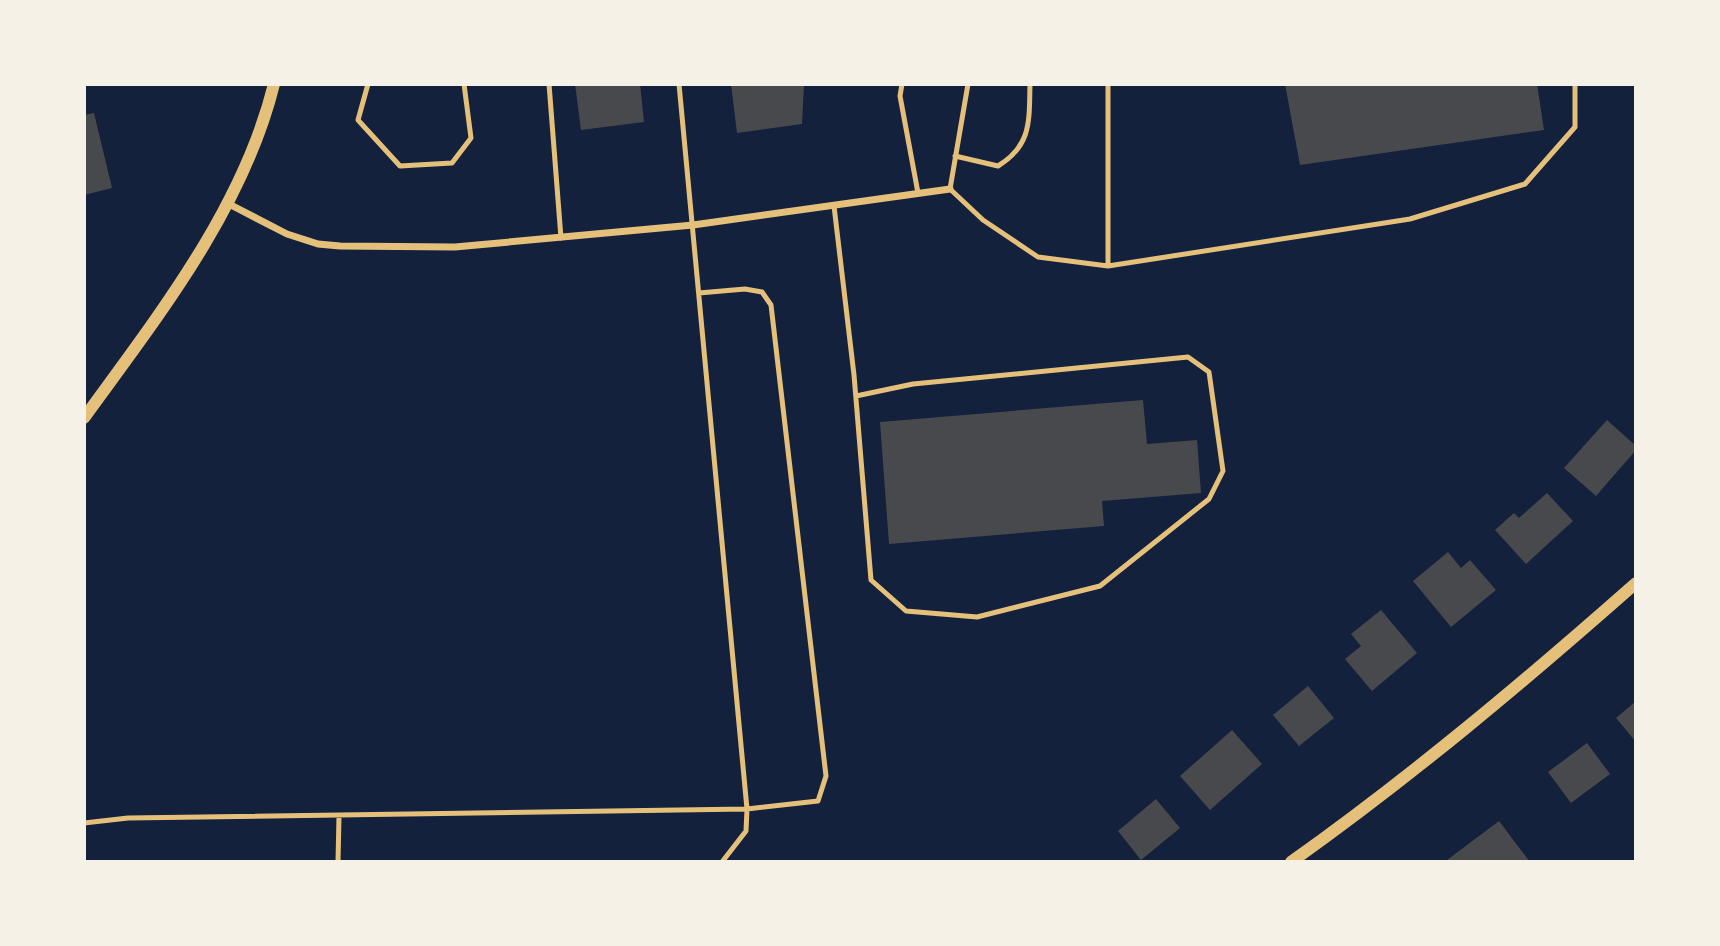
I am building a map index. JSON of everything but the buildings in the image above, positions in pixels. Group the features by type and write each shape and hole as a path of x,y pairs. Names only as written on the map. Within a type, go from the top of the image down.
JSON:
{"street":[{"path":"84,418 190,267 227,202 252,149 274,84"},
{"path":"227,202 287,234 340,246 455,247 693,225 950,189"},
{"path":"1291,862 1369,807 1491,709 1636,583"}],"lane":[{"path":"368,84 358,120 400,166 452,163 471,138 464,84"},
{"path":"549,84 561,238"},
{"path":"679,84 747,809 746,831 722,862"},
{"path":"902,84 900,96 918,193"},
{"path":"968,84 950,189 983,220 1038,257 1108,266 1410,219 1525,184 1574,127 1575,84"},
{"path":"955,156 999,166 1015,156 1025,143 1030,84"},
{"path":"1108,84 1108,266"},
{"path":"834,206 856,396 871,580 906,611 977,617 1100,586 1209,499 1223,471 1209,372 1188,357 914,384 856,396"},
{"path":"84,823 128,818 747,809 818,801 826,776 771,305 762,292 745,289 699,293"},
{"path":"338,862 339,816"}]}
